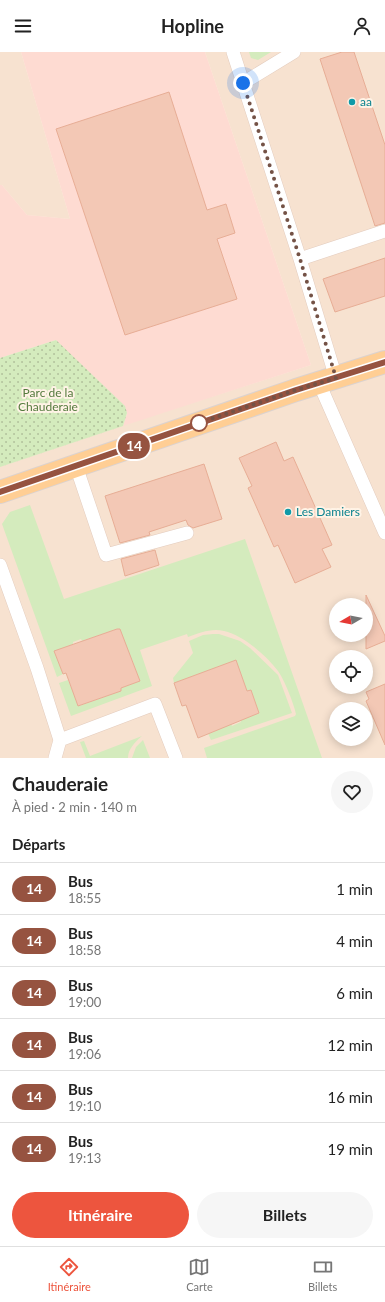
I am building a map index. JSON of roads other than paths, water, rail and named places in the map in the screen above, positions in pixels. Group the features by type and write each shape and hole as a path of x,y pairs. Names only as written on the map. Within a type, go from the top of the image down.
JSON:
{"main road":[{"path":"0,492 289,392 385,362"}],"lane":[{"path":"233,52 300,259 328,381 385,533"},
{"path":"243,83 294,52"},
{"path":"300,259 385,231"},
{"path":"76,466 106,555 187,533"},
{"path":"0,565 37,668 60,740 55,758"},
{"path":"60,740 155,704 176,758"}],"place":[{"name":"aa","path":"352,102"},
{"name":"Les Damiers","path":"288,512"}],"park label":[{"name":"Parc de la Chauderaie","path":"48,400"}]}
